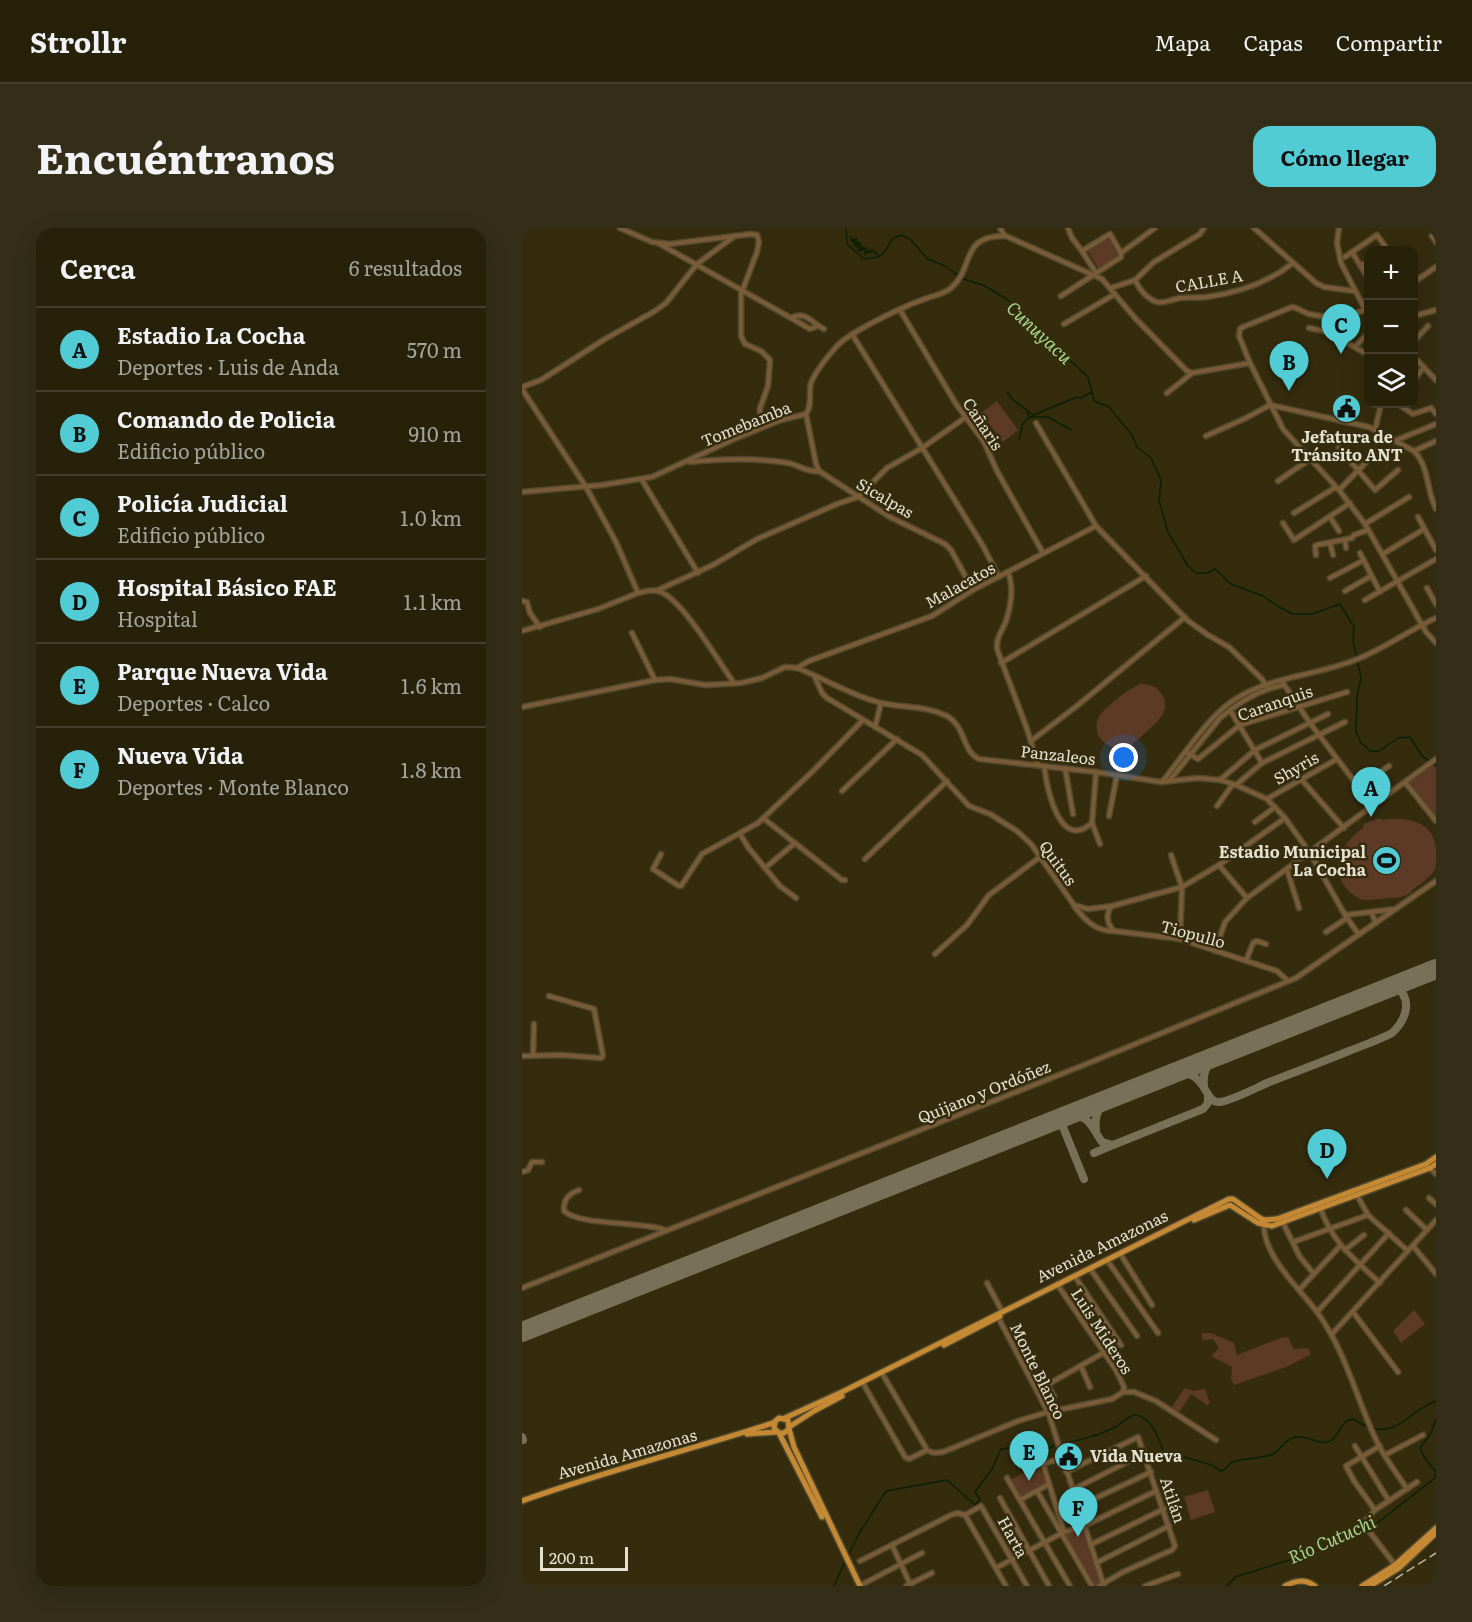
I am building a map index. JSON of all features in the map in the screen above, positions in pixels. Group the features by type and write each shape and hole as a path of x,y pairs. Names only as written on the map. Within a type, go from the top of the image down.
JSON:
{"main road":[{"path":"1428,1166 1436,1157"},
{"path":"1264,1222 1320,1206 1436,1164"},
{"name":"Avenida Amazonas","path":"789,1428 814,1410 1002,1311 1076,1278 1163,1233 1228,1205 1236,1205 1264,1222"},
{"path":"1264,1222 1272,1226 1320,1206"},
{"name":"Avenida Amazonas","path":"785,1418 840,1394 1121,1256 1163,1233"},
{"path":"739,1434 775,1422 779,1418 785,1418 794,1447 834,1538"},
{"path":"775,1422 774,1428 857,1584"},
{"path":"739,1434 784,1433 789,1428"},
{"name":"Avenida Amazonas","path":"522,1501 581,1480 739,1434"},
{"path":"1362,1586 1395,1565 1436,1528"},
{"path":"1370,1586 1399,1568 1436,1533"},
{"path":"1286,1586 1299,1581 1315,1586"}],"street":[{"path":"620,228 658,243 810,329 819,326"},
{"path":"1000,228 1006,236 1096,274"},
{"path":"1068,228 1096,274 1187,371 1192,373"},
{"path":"1061,296 1120,258 1121,253 1155,228"},
{"path":"1111,288 1135,280 1154,262 1200,234 1204,228"},
{"path":"1254,228 1316,284 1354,291"},
{"path":"1339,228 1338,253 1364,308"},
{"path":"658,243 669,244 751,234 757,236 757,252 743,290 743,340 748,346 766,354 770,363 768,386 760,414 766,418 782,420"},
{"path":"1082,251 1110,234 1121,253"},
{"path":"1345,257 1377,235 1384,246"},
{"name":"Tomebamba","path":"522,492 642,480 732,440 782,420 806,414 810,408 811,382 836,348 852,334 900,310 948,290 956,282 976,245 991,237 1006,236"},
{"path":"1432,236 1436,242"},
{"path":"638,593 616,542 586,487 522,388 541,380 604,339 655,311 666,303 697,264 732,237"},
{"path":"1352,252 1364,271"},
{"name":"CALLE A","path":"1135,280 1143,293 1161,302 1233,292 1266,280 1293,263"},
{"path":"1418,279 1436,267"},
{"path":"1064,324 1115,294"},
{"path":"1364,313 1336,317 1308,314 1292,307 1240,329 1239,336 1283,429 1350,503 1383,554 1421,624 1436,643"},
{"name":"Cañaris","path":"900,310 984,442 1043,553"},
{"path":"1418,315 1436,310"},
{"path":"791,318 796,315 804,316 824,328"},
{"path":"1418,336 1428,326"},
{"path":"1309,328 1336,333 1366,354"},
{"path":"852,334 983,546 999,577"},
{"path":"1355,347 1364,337"},
{"path":"1418,362 1436,380"},
{"path":"1167,393 1192,373 1250,363"},
{"path":"1418,374 1424,367"},
{"path":"1206,436 1270,405 1369,427 1414,451 1419,456 1428,475 1431,500 1436,509"},
{"path":"1375,430 1379,408"},
{"path":"1404,408 1413,414 1430,408 1436,414"},
{"path":"806,414 819,471"},
{"path":"522,631 612,604 638,593 658,590 698,573 757,539 858,497 887,468 922,448 966,417"},
{"path":"1036,423 1096,526 1185,617 1203,632 1230,647 1266,686"},
{"path":"1393,441 1436,424"},
{"path":"1414,451 1436,441"},
{"path":"1339,448 1375,490 1398,470"},
{"path":"1294,513 1337,489 1359,471 1377,451"},
{"path":"1278,481 1310,459"},
{"name":"Sicalpas","path":"685,462 768,461 790,463 809,471 819,471 890,517 945,544 951,550 973,590"},
{"path":"642,480 698,573"},
{"path":"1365,524 1409,497"},
{"path":"1283,523 1294,540 1350,503"},
{"path":"1330,517 1339,531"},
{"path":"1418,517 1436,550"},
{"name":"Malacatos","path":"522,707 655,680 670,679 705,685 751,682 785,668 797,668 809,661 932,616 973,590 1096,526"},
{"path":"1383,554 1424,529"},
{"path":"1316,555 1315,546 1345,540 1368,530"},
{"path":"1345,540 1346,548"},
{"path":"1330,543 1333,555"},
{"path":"1360,553 1380,592"},
{"path":"1365,600 1436,559"},
{"path":"1330,578 1364,560"},
{"path":"1008,572 1011,585 1010,606 996,642 1038,765"},
{"path":"1002,663 1146,576"},
{"path":"1345,591 1371,576"},
{"path":"1427,588 1436,604"},
{"path":"658,590 681,609 734,683"},
{"path":"522,601 527,602 530,613 540,627"},
{"path":"1031,741 1185,617"},
{"path":"1161,782 1228,708 1281,680 1355,661 1436,618"},
{"path":"632,633 655,680"},
{"name":"Panzaleos","path":"797,668 842,689 880,703 914,706 947,717 960,727 972,754 979,759 1065,768 1161,782 1198,778 1220,780 1235,784 1267,799 1285,818 1310,853 1346,917 1359,935"},
{"name":"Quitus","path":"815,676 822,693 827,698 922,755 969,806 990,814 1017,831 1040,857 1074,905 1088,909 1112,906 1182,887 1219,865 1285,818"},
{"path":"1281,680 1336,759 1373,806"},
{"path":"1266,686 1284,685"},
{"name":"Caranquis","path":"1188,754 1198,759 1240,725 1347,692"},
{"path":"875,727 880,703"},
{"path":"1228,708 1262,763"},
{"path":"1220,780 1255,750 1328,714"},
{"path":"661,854 653,869 679,886 702,854 740,834 763,818 863,720"},
{"path":"1217,806 1235,784 1262,763 1345,722"},
{"path":"842,791 897,739"},
{"path":"1168,782 1188,754"},
{"name":"Shyris","path":"1267,799 1336,759"},
{"path":"1215,951 1226,922 1247,898 1436,759"},
{"path":"1044,766 1048,792 1065,827 1081,829 1092,823"},
{"path":"1359,787 1389,766"},
{"path":"1065,768 1073,814"},
{"path":"1096,772 1092,823 1100,844"},
{"path":"1109,816 1117,775"},
{"path":"1302,779 1344,828"},
{"path":"865,859 947,781"},
{"path":"1405,782 1436,821"},
{"path":"1255,822 1275,807"},
{"path":"763,818 842,880 845,880"},
{"path":"740,834 780,886 796,898"},
{"path":"765,868 795,843"},
{"path":"1171,855 1182,887 1180,939"},
{"path":"935,954 966,925 989,895 1040,857"},
{"path":"1219,865 1247,898"},
{"path":"1287,870 1299,908"},
{"name":"Quijano y Ordóñez","path":"522,1288 1084,1065 1288,981 1310,969 1436,882"},
{"name":"Tiopullo","path":"1074,905 1094,927 1103,931 1180,939 1277,971 1288,981"},
{"path":"1112,906 1107,916 1114,931"},
{"path":"1326,932 1346,917 1397,909"},
{"path":"1371,912 1376,923"},
{"path":"1246,962 1253,943 1257,941 1266,944"},
{"path":"522,1056 561,1055 601,1058 603,1056 594,1009 549,996"},
{"path":"533,1055 534,1024"},
{"path":"522,1172 528,1170 532,1162 542,1162"},
{"path":"1428,1166 1436,1174"},
{"path":"579,1190 569,1195 564,1202 566,1214 580,1218 647,1225 666,1230"},
{"path":"1356,1193 1368,1215 1408,1251"},
{"path":"1429,1198 1436,1204"},
{"path":"1320,1206 1329,1229 1340,1246 1380,1283"},
{"path":"1406,1210 1427,1230"},
{"path":"1293,1242 1368,1215"},
{"path":"1332,1334 1436,1220"},
{"path":"1264,1222 1266,1243 1272,1256 1300,1289 1332,1334 1379,1445 1407,1489"},
{"path":"1283,1222 1300,1257 1314,1274"},
{"path":"1317,1312 1389,1233"},
{"path":"1345,1250 1364,1234"},
{"path":"1300,1289 1340,1246"},
{"path":"1413,1246 1435,1270"},
{"path":"1121,1256 1152,1305"},
{"path":"1108,1261 1158,1333"},
{"path":"1091,1270 1137,1336"},
{"path":"1076,1278 1121,1345"},
{"path":"987,1283 1002,1311"},
{"name":"Luis Mideros","path":"1058,1285 1121,1378 1125,1387 1123,1392"},
{"path":"1353,1312 1398,1372"},
{"name":"Monte Blanco","path":"997,1315 1048,1412 1062,1458"},
{"path":"1054,1396 1047,1385 1103,1353"},
{"path":"1081,1366 1090,1387"},
{"path":"883,1375 926,1450 934,1454 1048,1412 1112,1399 1123,1392 1134,1392 1156,1401 1216,1440"},
{"path":"864,1384 905,1457 909,1459 926,1450"},
{"path":"1385,1455 1423,1435"},
{"path":"1066,1472 1136,1437 1140,1439 1145,1453 1072,1490"},
{"path":"1375,1510 1346,1468 1347,1464 1379,1445"},
{"path":"1355,1446 1389,1501"},
{"name":"Atilán","path":"1102,1585 1123,1572 1172,1550 1175,1546 1145,1453"},
{"path":"1063,1533 1043,1464 1062,1458 1102,1585"},
{"path":"1077,1507 1151,1472"},
{"path":"1007,1478 1070,1586"},
{"path":"1395,1565 1366,1525 1366,1518 1417,1482"},
{"path":"1020,1500 1049,1484"},
{"path":"1037,1491 1092,1586"},
{"path":"996,1568 1044,1542 1084,1526 1156,1491"},
{"path":"1000,1498 1048,1586"},
{"name":"Harta","path":"860,1561 951,1515 957,1513 965,1515 979,1506 983,1507 1027,1586"},
{"path":"1090,1545 1164,1509"},
{"path":"965,1515 1006,1586"},
{"path":"1096,1563 1169,1526"},
{"path":"892,1545 909,1585 932,1573"},
{"path":"857,1584 922,1553"},
{"path":"1145,1586 1178,1574"}],"shaded area":[{"path":"1110,237 1122,257 1100,271 1087,250"},
{"path":"997,401 1018,430 1003,442 981,413"},
{"path":"1140,684 1151,685 1160,692 1165,704 1162,715 1130,746 1114,748 1109,746 1097,732 1098,719 1110,704"},
{"path":"1430,760 1436,768 1436,817 1406,779"},
{"name":"Estadio Municipal La Cocha","path":"1380,818 1381,820 1409,820 1425,827 1435,841 1435,868 1412,892 1406,895 1396,898 1363,900 1349,891 1342,882 1339,863 1347,843 1364,827 1363,824"},
{"path":"1414,1310 1425,1324 1401,1343 1393,1331"},
{"path":"1202,1333 1211,1333 1234,1343 1237,1355 1288,1337 1294,1349 1307,1348 1310,1355 1286,1367 1234,1385 1231,1379 1232,1367 1211,1356 1219,1348 1213,1339 1202,1340"},
{"path":"1185,1388 1193,1391 1205,1389 1210,1403 1207,1405 1191,1394 1178,1414 1171,1408"},
{"path":"1038,1465 1047,1483 1021,1497 1011,1480"},
{"path":"1208,1490 1215,1512 1191,1520 1184,1497"},
{"path":"1083,1528 1101,1582 1094,1586 1065,1535"}],"waterway":[{"name":"Cunuyacu","path":"846,228 847,244 864,259 882,255 892,239 901,235 910,239 928,259 943,265 964,279 985,286 1008,300 1048,345 1061,352 1088,377 1094,401 1109,407 1132,435 1137,447 1151,458 1161,480 1159,501 1168,532 1188,566 1196,573 1208,573 1215,569 1231,584 1263,596 1293,614 1312,614 1340,604 1354,627 1353,641 1361,678 1357,696 1356,732 1361,743 1370,751 1379,751 1398,738 1410,737 1422,756 1429,761"},
{"name":"Cunuyacu","path":"851,237 851,240 857,239 852,241 858,242 854,245 860,243 856,247 861,245 858,250 864,247 860,251 867,248 864,254 871,250 869,253 874,251 879,257"},
{"path":"1007,392 1013,400 1033,415 1092,392"},
{"path":"1019,439 1023,423 1030,417 1027,412"},
{"path":"1030,417 1048,417 1071,430"},
{"path":"1061,1444 1102,1433 1130,1417 1141,1416 1146,1419 1157,1435 1163,1451 1210,1465 1220,1471 1235,1461 1273,1454 1295,1437 1328,1442 1334,1438 1346,1421 1353,1419 1367,1427 1389,1429 1436,1401"},
{"name":"Río Cutuchi","path":"1227,1586 1235,1577 1299,1557 1376,1524 1435,1478 1436,1472 1420,1448 1431,1433 1436,1419"},
{"path":"848,1555 886,1491 947,1480 975,1505 980,1499 975,1492 992,1469 1001,1449 1018,1447 1042,1451 1056,1445"},
{"path":"834,1586 846,1559"}],"taxiway":[{"path":"1169,1075 1182,1073 1198,1079 1214,1101 1220,1102 1237,1097 1392,1033 1401,1022 1406,1009 1404,996 1395,985"},
{"path":"1204,1086 1204,1075 1208,1066 1223,1053"},
{"path":"1063,1117 1084,1118 1102,1142 1113,1145 1203,1109 1208,1103 1208,1096"},
{"path":"1096,1130 1098,1110 1112,1097"},
{"path":"1047,1123 1056,1123 1063,1127 1084,1179"},
{"path":"1094,1153 1113,1145"}],"runway":[{"path":"522,1332 1436,969"}],"railway":[{"path":"1384,1586 1436,1553"}],"place":[{"name":"Policía Judicial","path":"1341,354"},
{"name":"Comando de Policia","path":"1289,391"},
{"name":"Jefatura de Tránsito ANT","path":"1347,409"},
{"name":"Estadio La Cocha","path":"1371,817"},
{"name":"Estadio Municipal La Cocha","path":"1387,861"},
{"name":"Hospital Básico FAE","path":"1327,1179"},
{"name":"Vida Nueva","path":"1069,1456"},
{"name":"Parque Nueva Vida","path":"1029,1481"},
{"name":"Nueva Vida","path":"1078,1537"}]}
